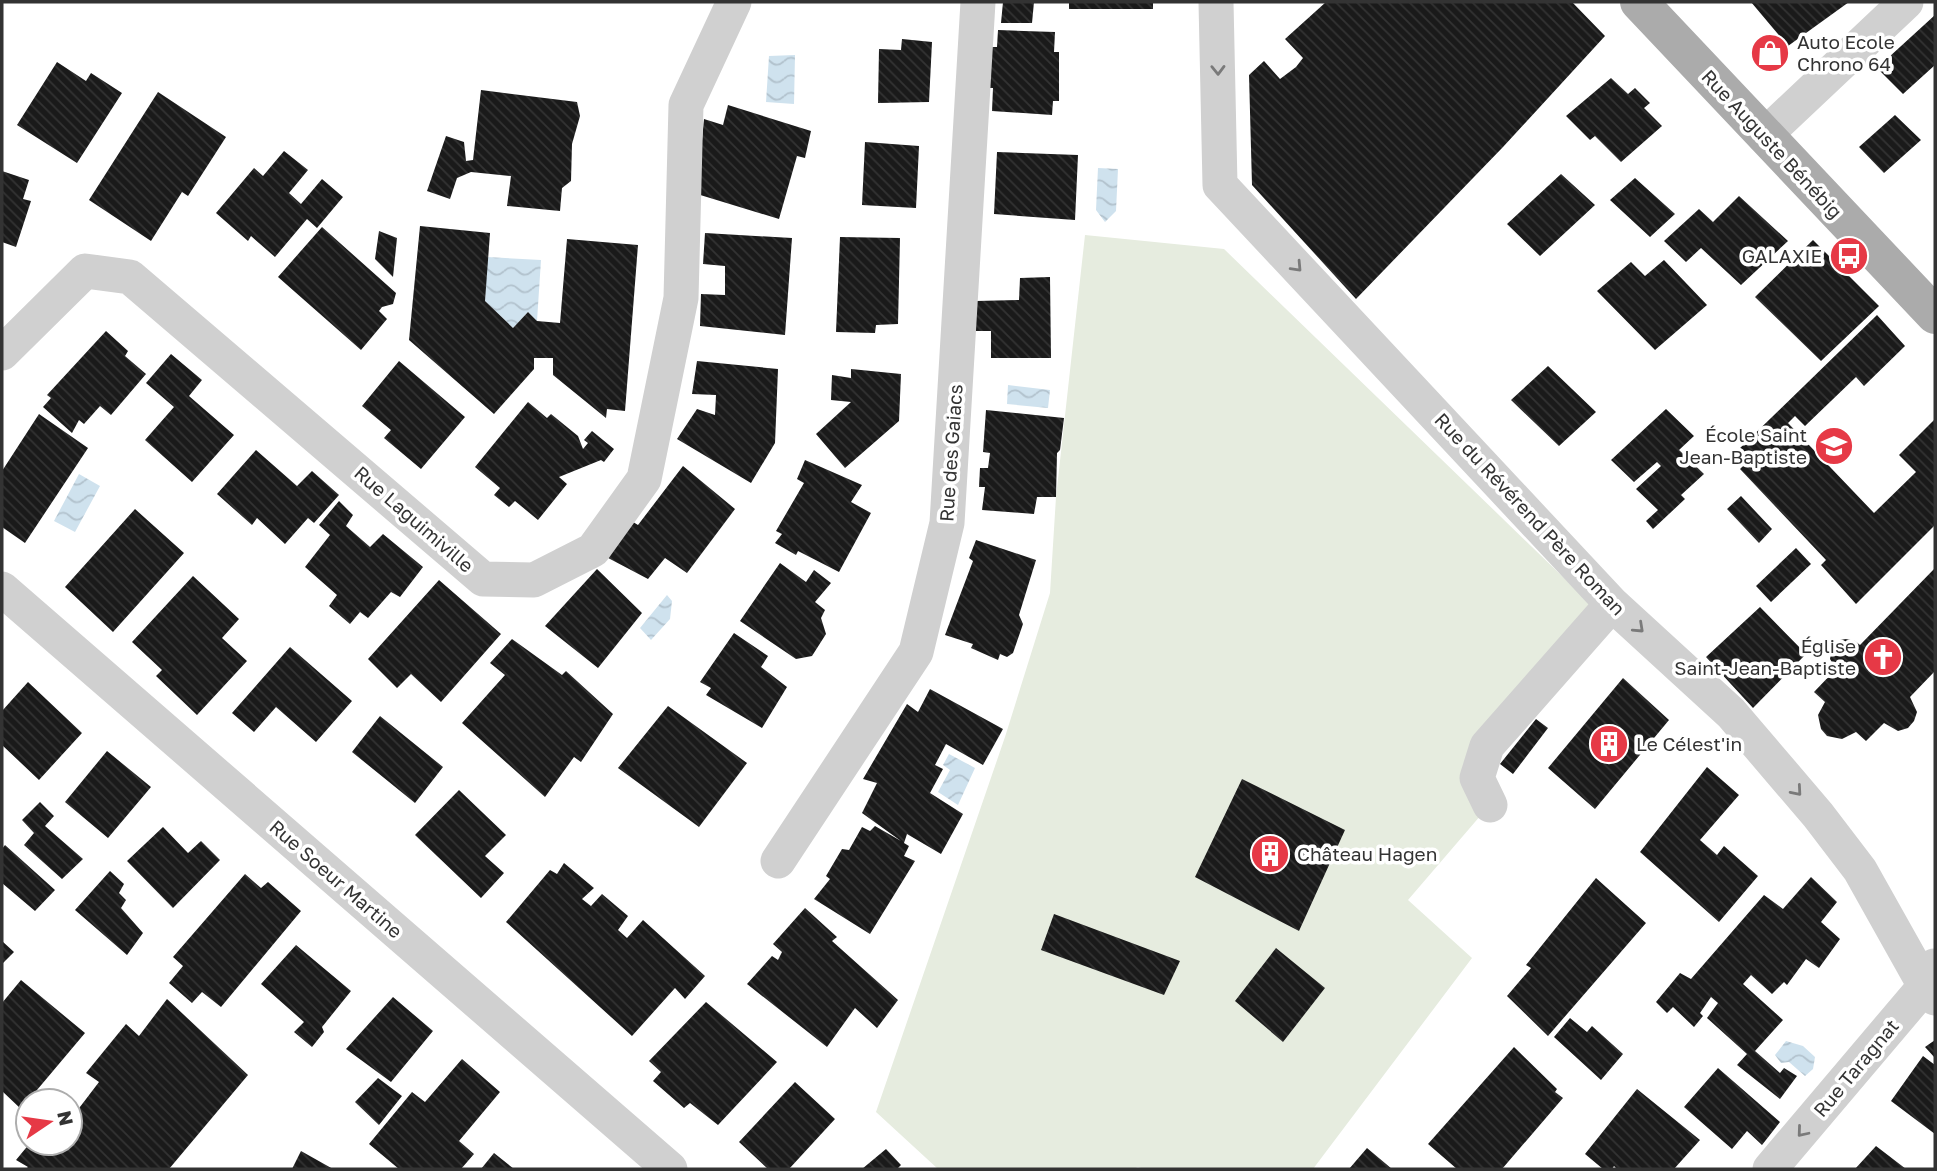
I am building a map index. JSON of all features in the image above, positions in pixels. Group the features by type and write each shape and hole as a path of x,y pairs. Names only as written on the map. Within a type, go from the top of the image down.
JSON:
{"main road":[{"name":"Rue Auguste Bénébig","path":"1639,2 1935,315"}],"street":[{"name":"Rue Laguimiville","path":"2,353 85,271 130,277 482,579 534,580 593,550 644,479 681,298 686,105 734,2"},
{"name":"Rue des Gaiacs","path":"778,860 916,652 947,523 978,2"},
{"name":"Rue du Révérend Père Roman","path":"1216,2 1220,184 1612,604 1731,713 1818,815 1860,870 1932,982"},
{"path":"1764,136 1906,2"},
{"name":"Rue Soeur Martine","path":"2,589 670,1169"},
{"path":"1490,805 1477,778 1487,746 1612,604"},
{"name":"Rue Taragnat","path":"1770,1169 1932,982"}],"shaded area":[{"path":"1085,235 1224,249 1592,605 1475,743 1481,815 1408,900 1472,958 1313,1169 938,1169 876,1112 1005,737 1050,593 1056,497"}],"water":[{"path":"795,55 794,104 766,102 769,56"},
{"path":"1098,168 1118,169 1116,211 1105,222 1096,210"},
{"path":"487,257 541,260 537,321 528,312 513,328 485,301"},
{"path":"1008,385 1050,390 1048,408 1007,404"},
{"path":"79,474 100,486 75,532 54,521"},
{"path":"667,595 672,601 670,619 651,640 640,628"},
{"path":"949,754 975,768 958,805 938,792 950,770 943,765"},
{"path":"1786,1041 1803,1046 1815,1057 1813,1069 1805,1076 1789,1062 1781,1063 1775,1055"}],"building":[{"path":"1003,2 1034,2 1032,23 1001,23"},
{"path":"1069,2 1153,2 1153,9 1069,9"},
{"path":"1326,2 1572,2 1605,36 1503,147 1356,299 1252,185 1249,75 1264,61 1280,79 1296,67 1303,58 1285,39"},
{"path":"1751,2 1849,2 1788,46"},
{"path":"1935,15 1935,65 1903,94 1877,68"},
{"path":"998,30 1055,32 1054,52 1059,52 1059,101 1053,101 1052,115 992,111 993,88 988,88 991,47 997,47"},
{"path":"902,39 932,42 929,102 878,103 879,49 901,50"},
{"path":"57,62 86,81 91,73 122,93 77,163 17,125"},
{"path":"1611,78 1628,94 1635,88 1650,103 1644,108 1662,126 1621,162 1595,136 1590,140 1566,116"},
{"path":"481,90 577,102 580,116 572,144 571,181 562,188 560,211 507,206 511,176 471,172 457,178 450,199 427,191 446,136 464,142 466,161 473,160"},
{"path":"158,92 226,137 188,196 182,192 151,241 89,200"},
{"path":"728,105 811,131 805,158 797,156 779,219 697,194 704,119 723,125"},
{"path":"1895,115 1921,140 1884,173 1859,147"},
{"path":"865,142 919,146 916,208 862,205"},
{"path":"284,151 308,170 289,193 301,204 322,179 343,197 317,228 307,219 275,257 251,236 248,241 216,213 254,168 263,176"},
{"path":"997,152 1078,155 1075,220 994,214"},
{"path":"2,171 29,180 23,199 31,201 16,247 2,242"},
{"path":"1561,174 1595,205 1540,256 1507,224"},
{"path":"1635,178 1675,214 1650,237 1610,200"},
{"path":"1739,196 1788,241 1741,285 1701,248 1686,262 1664,241 1699,209 1713,222"},
{"path":"420,226 490,233 485,301 513,328 528,312 537,321 560,323 567,239 638,245 625,411 607,409 606,418 553,375 553,358 534,358 534,369 494,414 409,340"},
{"path":"322,227 396,293 393,304 382,307 379,311 387,319 361,350 278,277"},
{"path":"379,231 397,238 393,277 375,259"},
{"path":"705,233 792,238 785,335 700,326 701,294 725,295 725,266 703,264"},
{"path":"840,237 900,238 898,324 876,325 875,333 836,332"},
{"path":"1813,240 1879,306 1821,361 1755,297"},
{"path":"1664,260 1707,305 1655,350 1597,291 1631,262 1645,276"},
{"path":"1050,277 1051,358 991,358 991,331 975,331 976,301 1019,300 1020,278"},
{"path":"1877,315 1905,346 1864,386 1856,377 1805,426 1795,416 1788,423 1874,513 1916,472 1899,455 1935,419 1935,525 1856,604 1821,565 1826,560 1740,469 1747,462 1737,451"},
{"path":"106,331 128,351 125,356 146,374 111,415 100,406 84,424 79,420 72,433 43,407 51,398 47,395"},
{"path":"171,354 202,380 189,396 234,435 192,482 145,440 174,407 146,383"},
{"path":"399,361 465,417 421,469 384,438 391,430 362,406"},
{"path":"697,361 778,369 775,443 751,483 677,439 697,409 715,415 716,395 692,394"},
{"path":"1548,366 1596,412 1559,446 1511,400"},
{"path":"851,369 901,374 899,421 845,468 816,434 851,402 831,400 832,375 851,378"},
{"path":"528,402 547,418 551,414 578,436 583,449 588,443 584,440 592,431 614,449 604,462 601,460 559,477 567,484 538,520 515,501 509,507 494,495 500,488 475,467"},
{"path":"1666,409 1694,436 1679,450 1704,474 1681,495 1685,499 1653,529 1646,521 1658,510 1636,489 1661,466 1657,462 1634,482 1611,460"},
{"path":"986,410 1064,418 1060,450 1057,453 1056,497 1037,497 1034,514 982,510 985,487 979,487 980,468 988,468 990,453 983,452"},
{"path":"39,414 88,448 25,543 2,527 2,471"},
{"path":"256,450 297,486 312,471 339,495 314,523 308,518 285,544 257,518 252,525 217,494"},
{"path":"805,460 862,485 851,502 871,513 839,572 798,551 796,555 775,543 782,534 776,531 804,483 797,479"},
{"path":"683,466 735,509 687,573 665,558 648,579 593,550 620,514 638,525"},
{"path":"1741,496 1772,529 1759,543 1727,509"},
{"path":"339,501 353,515 346,526 370,547 383,534 423,567 400,597 391,592 368,618 360,612 350,624 329,606 337,595 305,567 330,535 319,525"},
{"path":"135,509 184,553 113,632 65,587"},
{"path":"976,540 1036,560 1019,615 1023,624 1013,653 1007,657 1000,654 998,660 971,648 973,644 945,635 973,561 969,558"},
{"path":"1796,548 1811,564 1771,602 1756,586"},
{"path":"780,563 806,582 814,570 831,583 815,602 825,610 821,618 826,634 812,656 796,659 740,621"},
{"name":"Église Saint-Jean-Baptiste","path":"1935,568 1935,671 1910,697 1917,712 1914,721 1908,728 1898,731 1884,723 1866,741 1856,732 1842,739 1827,736 1821,729 1818,715 1825,702 1814,692 1836,669 1830,659 1832,647 1840,640 1846,639 1860,645"},
{"path":"597,569 642,613 598,668 545,626"},
{"path":"193,576 239,619 222,638 247,661 197,715 156,676 162,670 132,642"},
{"path":"439,580 501,634 441,702 411,674 397,688 368,659"},
{"path":"1760,607 1806,654 1753,708 1706,657"},
{"path":"734,633 768,656 761,667 787,687 762,728 706,695 711,688 700,682"},
{"path":"512,639 562,675 566,671 613,714 581,762 574,757 545,797 462,723 505,675 490,663"},
{"path":"290,647 352,701 316,742 276,707 254,732 232,713"},
{"name":"Le Célest'in","path":"1623,678 1669,720 1595,809 1548,768"},
{"path":"28,682 82,733 39,780 2,745 2,711"},
{"path":"930,689 1003,729 983,765 946,744 935,765 943,769 930,793 963,814 941,854 907,834 904,843 909,846 904,856 915,861 870,934 814,899 830,879 826,876 842,849 849,850 862,827 870,831 875,826 901,841 862,813 877,783 863,779 907,704 918,712"},
{"path":"668,706 747,763 699,827 618,768"},
{"path":"380,716 443,767 415,803 352,752"},
{"path":"1536,719 1548,728 1513,774 1500,764"},
{"path":"107,751 151,787 108,838 65,802"},
{"path":"1707,767 1739,795 1700,840 1717,855 1724,846 1758,876 1719,922 1640,852"},
{"name":"Château Hagen","path":"1242,779 1345,830 1299,931 1195,877"},
{"path":"459,790 506,835 485,856 504,873 481,898 415,835"},
{"path":"40,802 54,816 45,826 83,859 62,879 24,845 34,833 22,820"},
{"path":"163,827 188,853 201,841 220,860 173,908 127,861"},
{"path":"5,845 55,890 35,911 2,883 2,849"},
{"path":"564,863 594,888 582,899 591,906 602,894 628,916 618,930 627,938 643,920 705,976 685,999 675,988 632,1036 506,922 550,870 557,874"},
{"path":"110,871 124,884 119,893 126,900 121,908 143,933 127,955 75,910"},
{"path":"245,874 261,888 268,882 301,911 221,1007 202,992 192,1003 169,983 183,966 173,957"},
{"path":"1811,877 1837,902 1821,922 1840,939 1819,968 1806,959 1787,985 1784,982 1772,994 1751,975 1743,984 1783,1020 1755,1051 1780,1073 1784,1068 1797,1076 1780,1099 1737,1065 1747,1054 1707,1018 1718,1003 1711,997 1700,1013 1703,1016 1694,1027 1673,1007 1667,1013 1656,1002 1680,973 1691,979 1764,895 1783,909"},
{"path":"1596,878 1646,923 1548,1036 1507,996 1531,968 1526,965"},
{"path":"805,908 837,937 832,941 898,1000 877,1028 855,1008 827,1047 747,984 772,956 778,960 782,952 773,944"},
{"path":"1054,914 1180,961 1164,995 1041,950"},
{"path":"2,941 14,952 2,964"},
{"path":"296,945 351,991 322,1027 324,1032 312,1047 294,1032 304,1022 261,984"},
{"path":"1276,948 1325,988 1283,1042 1235,1001"},
{"path":"21,980 85,1033 40,1087 14,1087 14,1102 2,1091 2,1003"},
{"path":"393,997 433,1031 391,1082 346,1049"},
{"path":"167,999 248,1075 169,1169 26,1169 28,1167 16,1160 18,1157 84,1157 84,1102 99,1082 86,1073 126,1024 139,1036"},
{"path":"706,1002 777,1062 718,1125 690,1103 684,1108 653,1081 661,1072 649,1061"},
{"path":"1570,1018 1587,1032 1592,1026 1623,1054 1601,1080 1554,1037"},
{"path":"1935,1040 1935,1058 1925,1047"},
{"path":"1514,1047 1563,1098 1502,1169 1457,1169 1428,1144"},
{"path":"1923,1056 1935,1065 1935,1134 1891,1101"},
{"path":"462,1059 500,1092 459,1141 474,1154 461,1169 399,1169 369,1144 412,1092 425,1102"},
{"path":"1718,1068 1780,1122 1762,1145 1747,1131 1732,1149 1684,1107"},
{"path":"378,1078 402,1096 379,1125 355,1102"},
{"path":"795,1082 835,1119 789,1169 768,1169 739,1142"},
{"path":"1637,1089 1700,1140 1674,1169 1617,1169 1614,1166 1612,1169 1603,1169 1585,1154"},
{"path":"1876,1146 1906,1169 1855,1169"},
{"path":"1367,1148 1392,1169 1349,1169"},
{"path":"886,1149 901,1165 897,1169 862,1169"},
{"path":"301,1151 333,1169 292,1169"},
{"path":"494,1153 514,1169 481,1169"}],"place":[{"name":"Auto Ecole Chrono 64","path":"1770,53"},
{"name":"GALAXIE","path":"1849,256"},
{"name":"École Saint Jean-Baptiste","path":"1834,446"},
{"name":"Église Saint-Jean-Baptiste","path":"1883,657"},
{"name":"Le Célest'in","path":"1609,744"},
{"name":"Château Hagen","path":"1270,854"}]}
